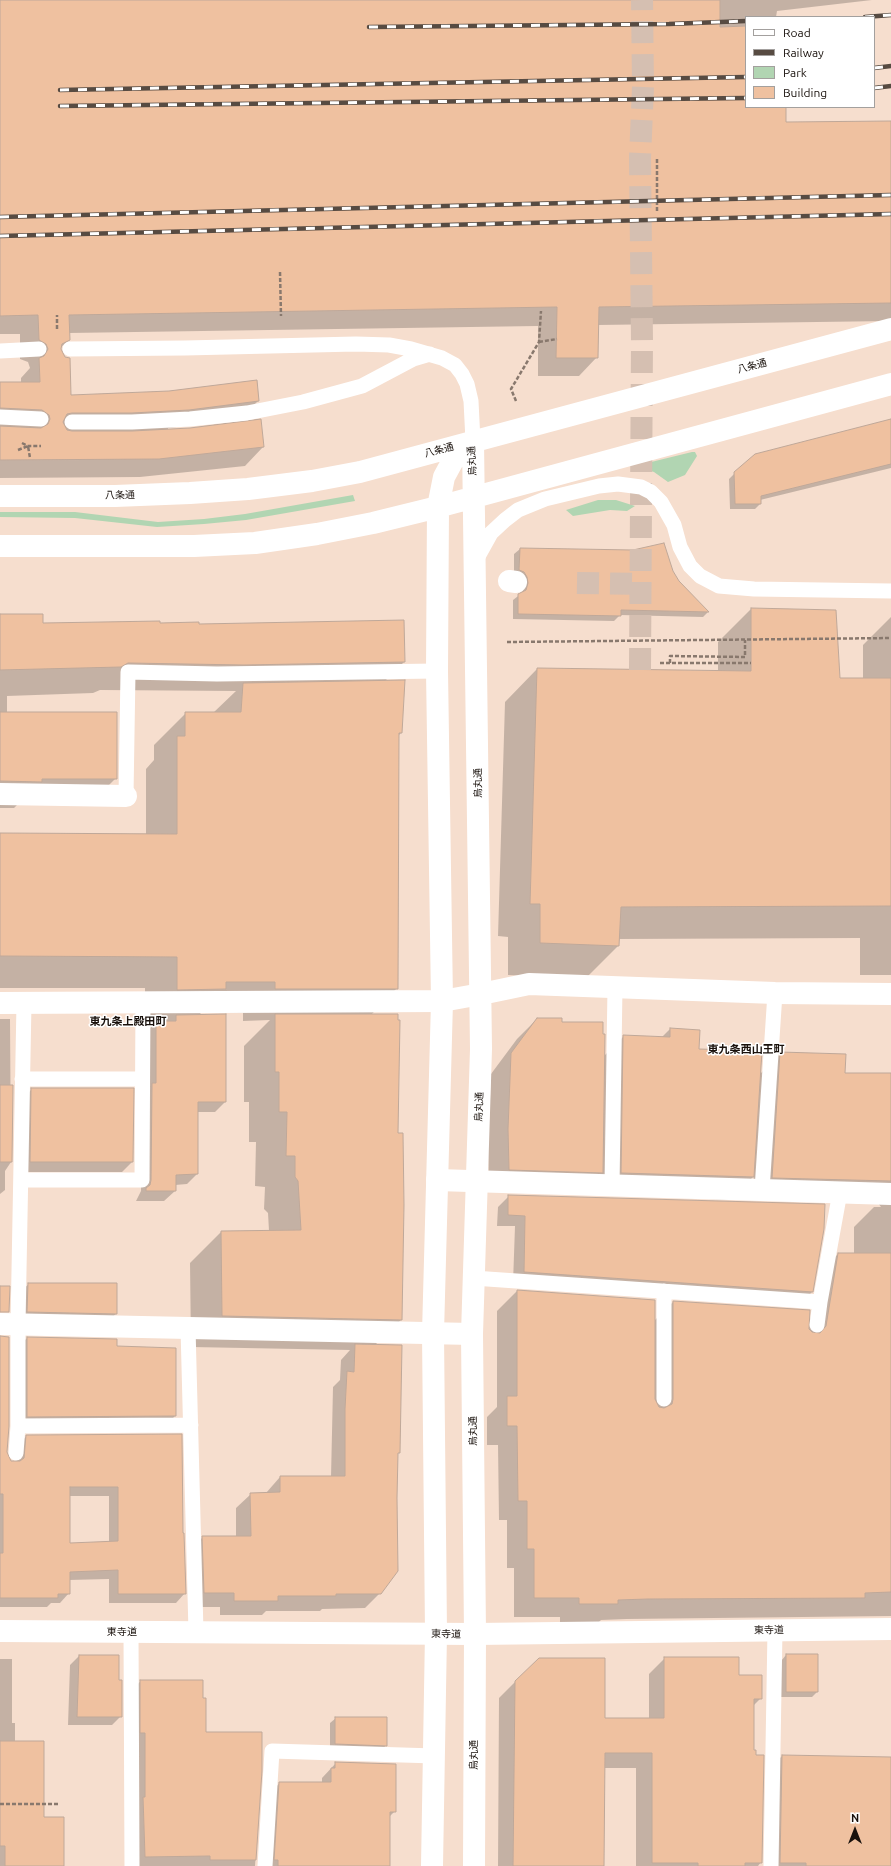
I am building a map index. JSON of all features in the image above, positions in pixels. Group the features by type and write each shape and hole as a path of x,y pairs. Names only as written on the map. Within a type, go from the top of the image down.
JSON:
{"street":[{"name":"八条通","path":"0,496 122,496 248,489 312,481 360,472 891,329"},
{"path":"0,546 180,546 254,542 373,523 473,498 891,384"},
{"name":"烏丸通","path":"473,441 481,994 481,1051 472,1334 475,1634 474,1866"},
{"name":"烏丸通","path":"432,1866 436,1634 433,1333 442,1001 437,671 438,507 444,477 450,464 459,451 473,441"},
{"path":"0,794 126,796"},
{"path":"0,1003 442,1001 529,984 775,993 891,994"},
{"path":"437,1180 891,1194"},
{"path":"9,1324 472,1334"},
{"name":"東寺道","path":"0,1632 475,1634 891,1629"}],"lane":[{"path":"70,349 356,344 389,345 431,354 455,365 467,384 471,401 473,441"},
{"path":"0,352 39,349"},
{"path":"72,422 132,422 190,419 247,413 303,402 362,386 392,372 413,359 431,354"},
{"path":"0,417 41,419"},
{"path":"474,565 481,550 492,533 518,510 545,499 599,486 618,484 641,487 651,492 662,502 674,525 680,547 690,566 700,576 719,586 754,589 891,591"},
{"path":"126,796 128,672 217,674 437,671"},
{"path":"612,1186 615,987"},
{"path":"762,1190 775,993"},
{"path":"21,1180 142,1180 143,1002"},
{"path":"16,1453 18,1426 9,1324 21,1180 24,1003"},
{"path":"22,1079 142,1079"},
{"path":"817,1325 840,1192"},
{"path":"473,1278 820,1302"},
{"path":"664,1291 664,1399"},
{"path":"188,1328 196,1632"},
{"path":"18,1426 191,1425"},
{"path":"771,1866 775,1630"},
{"path":"130,1632 132,1866"},
{"path":"265,1866 272,1751 435,1756"}],"path":[{"path":"657,159 657,213"},
{"path":"280,272 281,316"},
{"path":"518,405 511,389 539,342 541,311"},
{"path":"57,315 57,332"},
{"path":"539,342 557,339"},
{"path":"18,441 28,446"},
{"path":"28,446 30,458"},
{"path":"18,450 28,446 41,446"},
{"path":"507,642 891,638"},
{"path":"670,663 670,656 745,658 745,640"},
{"path":"660,663 751,663"},
{"path":"0,1804 60,1804"}],"green space":[{"path":"695,452 697,456 685,475 668,482 654,472 639,467 639,465"},
{"path":"353,495 355,501 246,520 157,527 75,518 0,517 0,512 75,512 158,522 204,519 245,514"},
{"path":"598,500 616,500 635,506 627,511 610,510 573,516 566,510"}],"building":[{"path":"0,0 720,0 720,27 745,26 745,108 786,108 786,122 891,121 891,303 599,307 598,358 556,358 557,307 69,315 70,340 62,344 61,349 65,357 70,358 71,395 169,391 257,380 259,401 189,410 132,413 72,413 67,414 63,422 67,430 132,431 190,428 261,419 264,447 159,459 0,460 0,426 41,428 48,424 50,419 49,415 42,410 0,408 0,382 40,382 39,358 44,356 48,349 46,344 39,340 38,315 0,316"},
{"path":"891,419 891,464 761,496 761,504 735,504 734,472 755,454"},
{"path":"664,543 673,571 679,581 709,612 621,610 621,616 518,614 518,594 526,590 528,583 524,572 519,570 520,548 633,550"},
{"path":"751,608 836,610 840,678 891,678 891,906 621,907 619,946 540,943 540,904 530,904 537,668 751,671"},
{"path":"0,614 43,614 43,623 160,621 160,623 199,622 199,624 404,620 405,662 244,665 128,663 121,667 0,670"},
{"path":"405,680 402,733 399,733 398,989 275,989 275,982 226,982 226,989 177,990 177,957 0,956 0,833 177,834 177,736 185,736 185,712 241,712 243,683"},
{"path":"0,712 117,712 117,779 42,779 42,782 0,781"},
{"path":"226,1014 226,1102 198,1102 198,1174 176,1175 176,1191 146,1191 146,1188 150,1185 151,1180 152,1083 156,1083 156,1021 176,1021 176,1015"},
{"path":"275,1014 398,1014 398,1020 400,1020 398,1133 403,1133 404,1205 402,1320 222,1316 221,1231 301,1230 298,1181 295,1177 295,1156 286,1156 287,1112 279,1112 279,1072 275,1072"},
{"path":"537,1018 562,1018 562,1022 603,1022 603,1034 605,1034 603,1173 509,1170 508,1129 511,1053"},
{"path":"670,1028 700,1030 699,1049 762,1051 754,1177 621,1173 623,1035 670,1037"},
{"path":"780,1052 846,1054 845,1073 891,1073 891,1181 772,1178"},
{"path":"0,1085 13,1085 12,1162 0,1162"},
{"path":"31,1088 134,1088 133,1162 30,1162"},
{"path":"508,1195 825,1204 824,1229 813,1292 524,1272 525,1216 508,1215"},
{"path":"838,1253 891,1253 891,1592 865,1593 865,1598 648,1599 618,1600 618,1604 579,1604 579,1598 534,1598 534,1549 527,1549 527,1501 518,1501 517,1426 507,1426 507,1396 517,1396 517,1290 655,1300 655,1399 659,1407 664,1408 672,1404 673,1399 673,1301 810,1310 809,1329 812,1332 820,1333 826,1326"},
{"path":"28,1283 117,1283 117,1314 27,1312"},
{"path":"0,1286 10,1286 9,1312 0,1312"},
{"path":"0,1336 9,1337 9,1426 7,1452 11,1461 20,1461 24,1458 26,1435 182,1434 183,1533 186,1594 118,1594 118,1570 70,1572 70,1594 58,1594 58,1598 0,1598 0,1553 3,1553 3,1494 0,1494","holes":["70,1487 118,1487 118,1541 70,1543"]},
{"path":"27,1337 117,1339 117,1346 176,1348 176,1416 27,1417"},
{"path":"355,1344 402,1345 400,1453 398,1453 397,1498 398,1571 381,1594 278,1596 278,1601 234,1601 234,1593 204,1593 202,1536 251,1536 250,1493 280,1492 280,1476 345,1476 345,1409 347,1371 354,1372"},
{"path":"786,1654 818,1654 818,1692 786,1692"},
{"path":"79,1655 119,1655 119,1680 122,1680 122,1717 77,1717"},
{"path":"664,1657 739,1657 739,1675 762,1675 762,1699 754,1699 754,1750 756,1750 756,1755 764,1755 762,1863 745,1863 745,1866 698,1866 698,1863 652,1863 652,1753 605,1753 604,1866 513,1866 515,1681 539,1658 605,1658 605,1718 664,1718"},
{"path":"140,1680 203,1680 203,1698 206,1698 206,1732 262,1732 262,1771 256,1860 210,1860 210,1856 145,1857 143,1797 145,1797 145,1733 140,1733"},
{"path":"335,1717 387,1717 387,1746 335,1744"},
{"path":"0,1741 44,1741 44,1817 64,1817 64,1866 5,1866 5,1846 0,1846"},
{"path":"782,1755 891,1757 891,1866 806,1866 806,1863 780,1863"},
{"path":"335,1762 396,1764 396,1812 390,1812 390,1866 278,1866 278,1860 274,1860 279,1782 331,1782 331,1768 335,1768"}],"tunnel":[{"path":"640,670 642,341 640,158 643,87 642,0"},
{"path":"577,583 642,584"}],"railway":[{"path":"875,16 891,15"},
{"path":"369,27 669,24 745,21"},
{"path":"875,68 891,66"},
{"path":"60,90 745,77"},
{"path":"875,88 891,86"},
{"path":"60,106 745,98"},
{"path":"0,217 891,195"},
{"path":"0,236 891,214"}],"district":[{"name":"東九条上殿田町","path":"128,1021"},
{"name":"東九条西山王町","path":"746,1049"}]}
